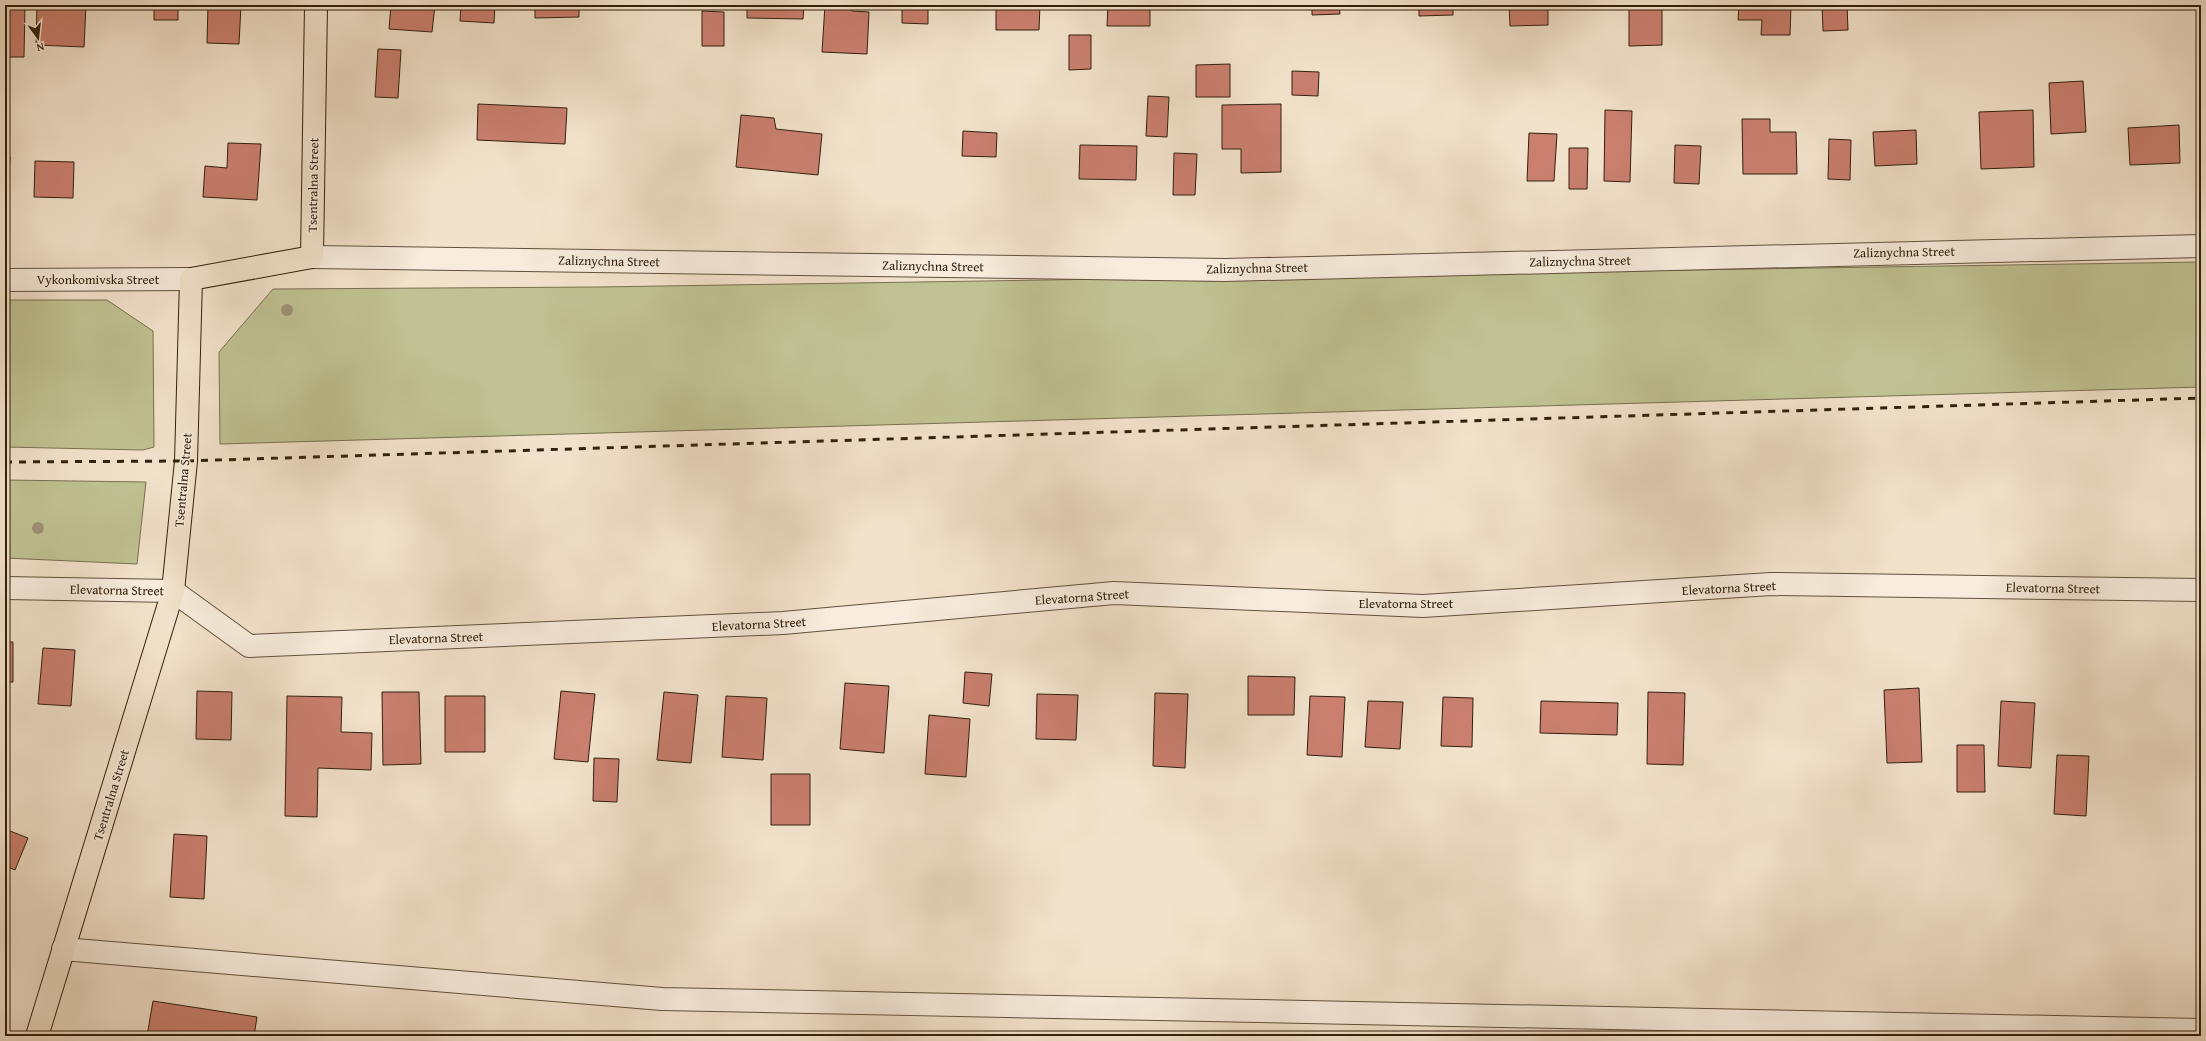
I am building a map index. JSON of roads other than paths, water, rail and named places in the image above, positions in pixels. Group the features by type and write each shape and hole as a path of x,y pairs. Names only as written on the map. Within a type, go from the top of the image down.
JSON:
{"main road":[{"name":"Tsentralna Street","path":"312,257 316,5"},
{"path":"191,279 312,257"},
{"name":"Tsentralna Street","path":"37,1036 173,591 186,461 191,279"}],"street":[{"name":"Zaliznychna Street","path":"312,257 1225,270 2201,246"},
{"name":"Vykonkomivska Street","path":"5,280 191,279"},
{"name":"Elevatorna Street","path":"5,588 173,591 249,646 784,623 1114,593 1423,606 1771,584 2201,590"},
{"path":"63,949 662,999 2201,1030"}],"railway":[{"path":"5,462 186,461 2201,398"}]}
